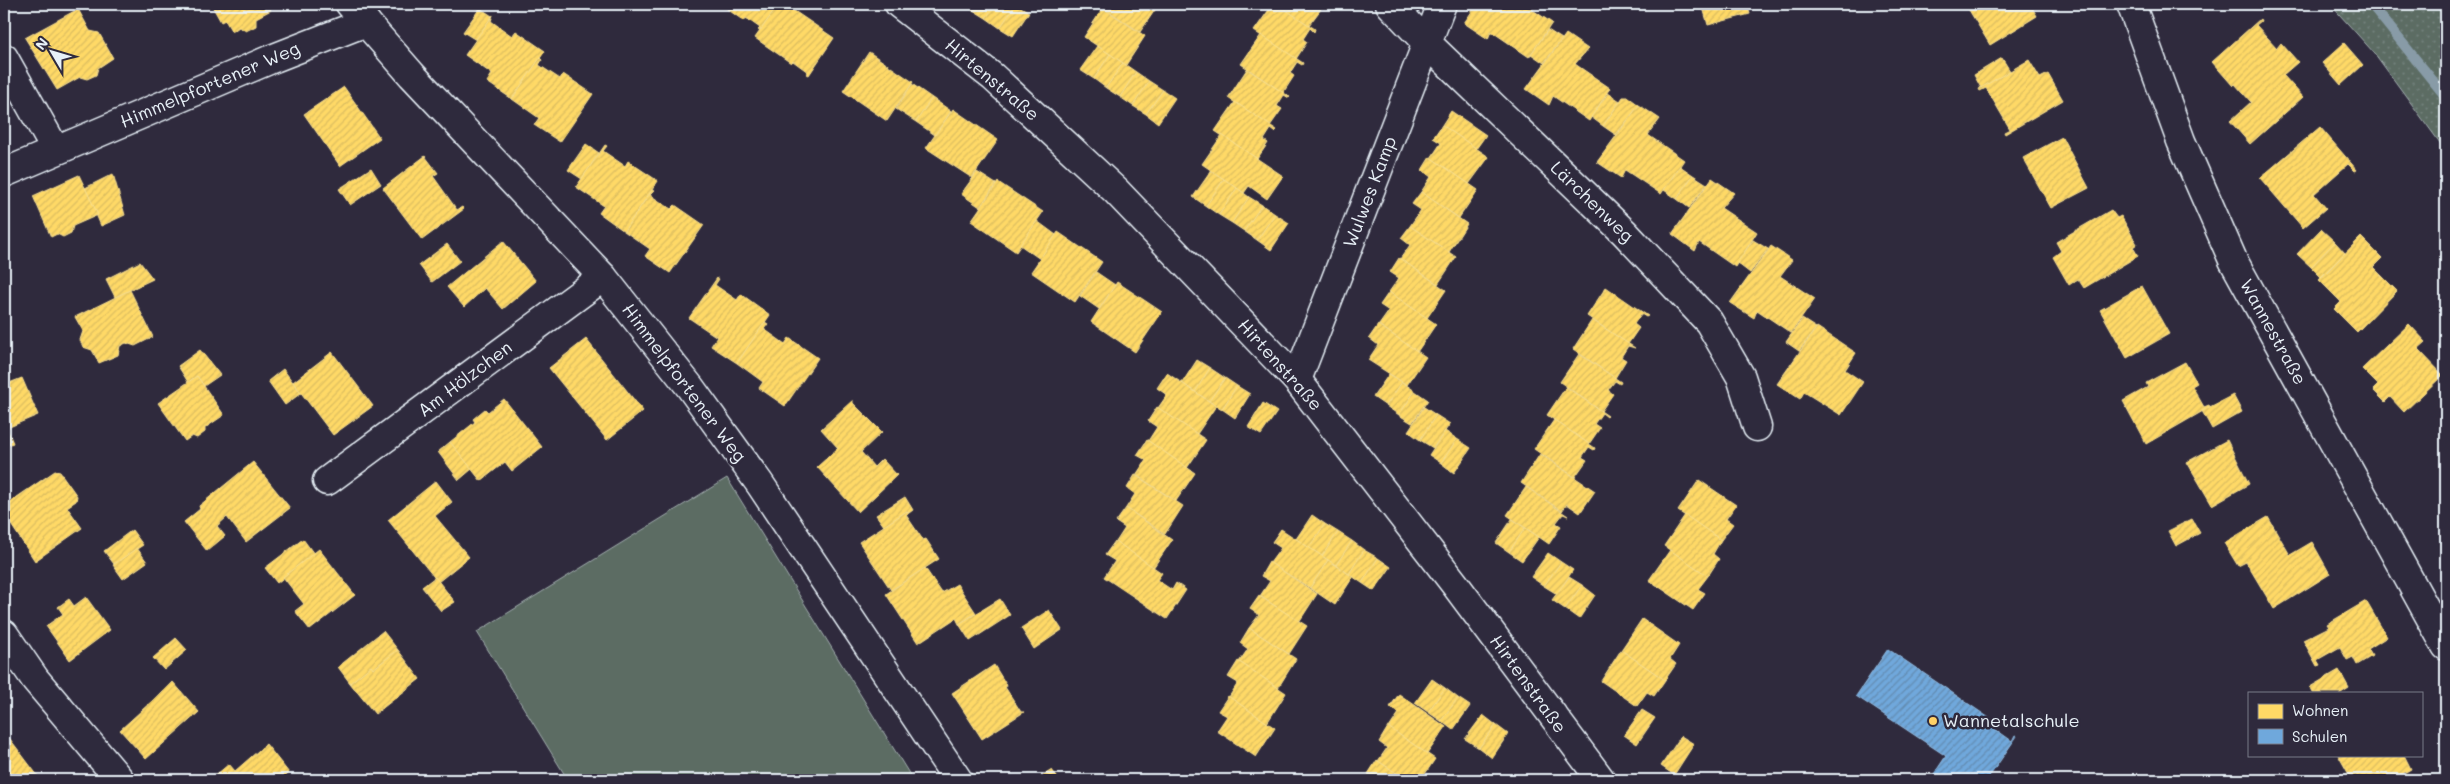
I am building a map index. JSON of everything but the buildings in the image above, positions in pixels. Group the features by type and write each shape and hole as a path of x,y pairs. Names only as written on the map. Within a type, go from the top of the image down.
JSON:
{"street":[{"name":"Hirtenstraße","path":"899,4 993,77 1116,191 1297,380 1443,568 1601,780"},
{"name":"Lärchenweg","path":"1390,4 1427,43 1624,232 1709,322 1741,377 1756,427"},
{"name":"Wulwes Kamp","path":"1297,380 1442,4"},
{"name":"Wannestraße","path":"2131,4 2181,141 2233,260 2446,646"},
{"name":"Himmelpfortener Weg","path":"6,172 269,60 358,13 412,75 603,277 690,387 760,484 958,780"},
{"path":"4,58 55,150"},
{"name":"Am Hölzchen","path":"327,481 603,277"},
{"path":"4,634 35,679 120,780"}],"green space":[{"path":"2330,4 2446,4 2446,151 2375,54"},
{"path":"727,478 913,780 568,780 477,632"}],"waterway":[{"path":"2371,4 2446,97"}],"place":[{"name":"Wannetalschule","path":"1933,721"}]}
